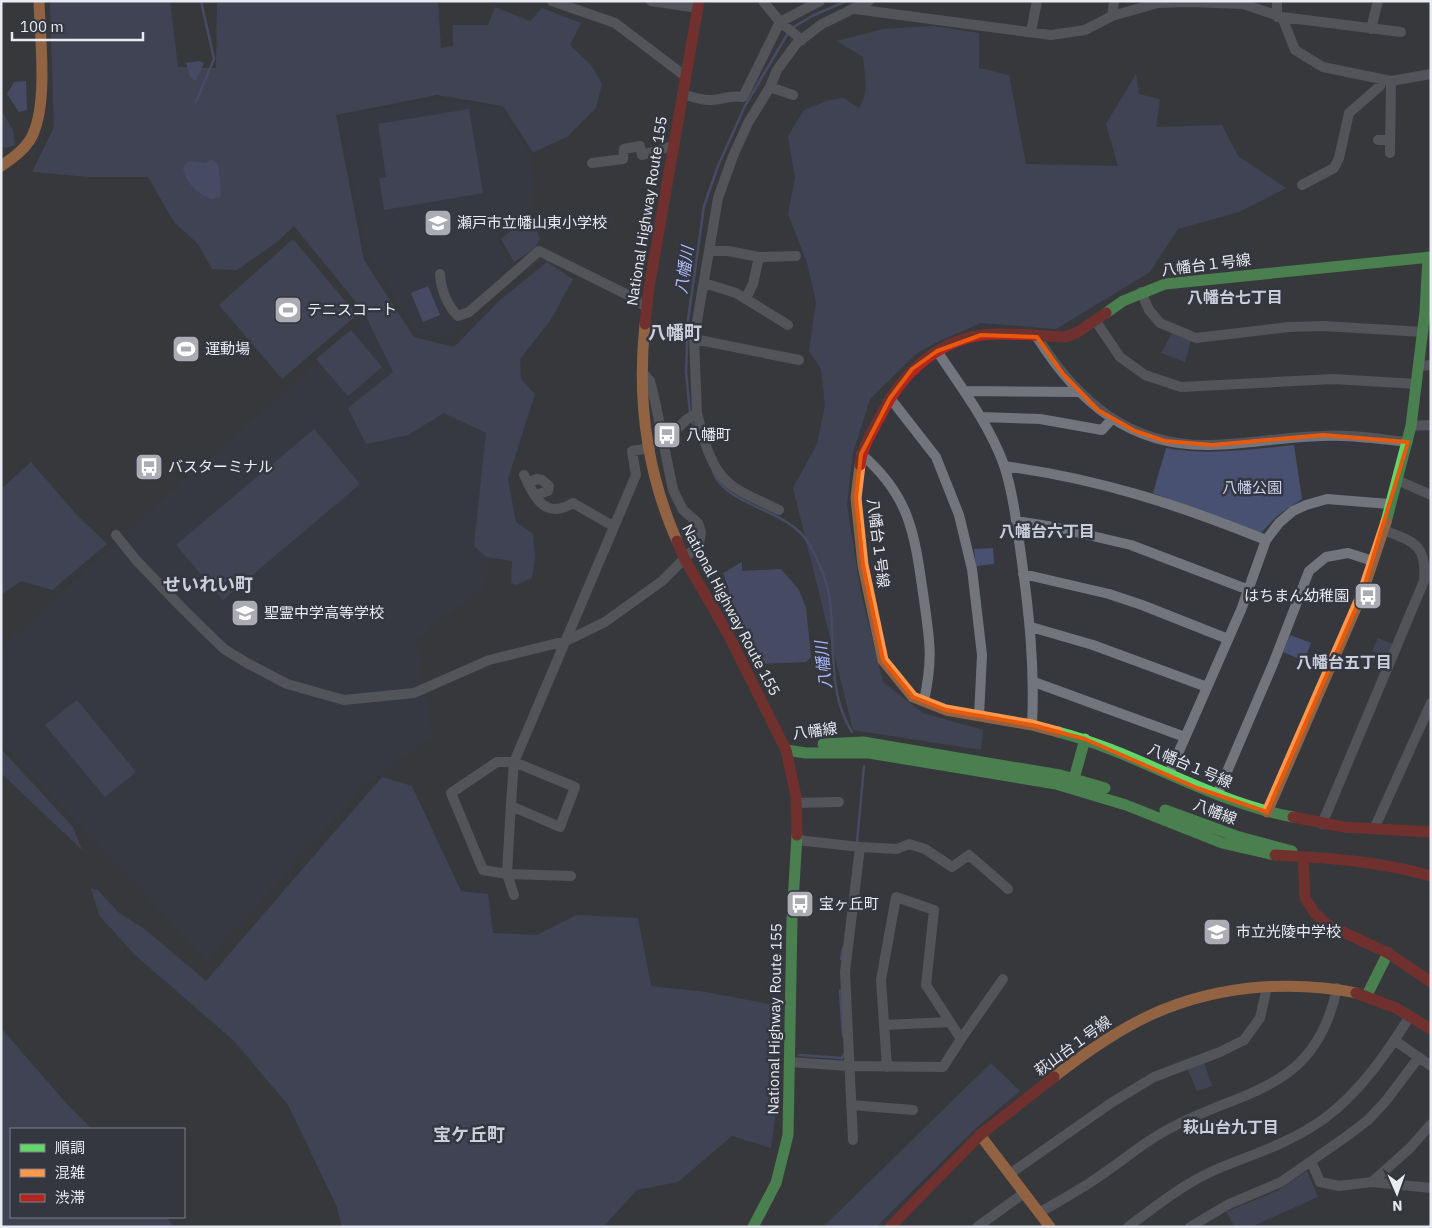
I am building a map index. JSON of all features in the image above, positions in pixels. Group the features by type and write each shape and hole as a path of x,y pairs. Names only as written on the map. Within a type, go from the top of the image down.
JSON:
{"main road":[{"path":"1,166 10,160 31,139 39,116 39,1"},
{"name":"National Highway Route 155","path":"699,4 672,146 646,307 641,373 642,398 654,473 666,516 684,558 728,634 786,750 796,803 797,840 792,920 790,1062 786,1152 772,1196 753,1227"},
{"path":"1267,812 1362,594 1384,530 1389,504 1411,426 1423,332 1428,312 1430,257"},
{"name":"八幡台１号線","path":"1430,257 1189,280 1165,284 1141,292 1078,332 1065,337 981,335 937,351 912,369 890,398 861,454 856,498 862,565 883,660 913,697 946,710 1032,725 1085,739 1217,795 1267,812 1322,824 1431,832"},
{"path":"1073,784 1085,739"},
{"name":"八幡線","path":"786,750 801,745 862,742 1073,784 1132,798 1236,836 1289,850 1303,857 1391,866 1431,876"},
{"path":"1303,857 1305,898 1314,912 1326,924 1388,953 1431,982"},
{"path":"1367,995 1388,953"},
{"name":"萩山台１号線","path":"890,1227 980,1135 1096,1044 1127,1025 1165,1007 1202,995 1267,987 1337,988 1367,995 1410,1016 1431,1029"},
{"path":"980,1135 1012,1172 1024,1193 1050,1227"}],"street":[{"path":"552,1 615,23 685,76"},
{"path":"651,1 699,4"},
{"path":"763,1 783,24 799,37"},
{"path":"682,94 708,100 721,99 730,94 743,96 783,24 820,1"},
{"path":"778,510 740,490 720,474 702,432 692,416 694,339 718,198 733,156 760,99 770,87 777,70 799,37 828,20 855,10 870,1"},
{"path":"1032,32 1037,1"},
{"path":"1112,16 1114,1"},
{"path":"1277,1 1280,17 1294,50 1301,55 1336,71 1386,80 1431,74"},
{"path":"1371,29 1378,1"},
{"path":"855,10 1032,32 1066,34 1085,30 1112,16 1158,3 1190,2 1251,6 1280,17 1401,32"},
{"path":"1386,80 1390,153"},
{"path":"1302,185 1334,168 1339,158 1349,113 1386,80"},
{"path":"770,87 793,95"},
{"path":"746,92 760,99"},
{"path":"1378,140 1390,140"},
{"path":"592,163 623,159 624,149 640,146 642,155 672,146"},
{"path":"710,250 728,251 759,257 796,256"},
{"path":"440,274 440,286 452,310 458,316 469,312 539,251 630,296 646,307"},
{"path":"746,298 753,284 759,257"},
{"path":"704,283 746,298 788,325"},
{"path":"1141,292 1149,310 1160,323 1196,338 1289,327 1324,326 1423,332"},
{"path":"1095,320 1120,357 1145,374 1181,387 1333,379 1417,384"},
{"path":"1037,337 1052,361 1078,392 1112,419 1147,436 1189,445 1212,445 1323,435 1408,442"},
{"path":"694,339 799,360"},
{"path":"937,351 980,417 1004,466 1016,521 1031,627 1034,682 1032,725"},
{"path":"1419,366 1431,366"},
{"path":"116,535 136,560 224,649 287,684 344,700 414,693 489,660 566,641 605,622 662,581 699,544 701,532 698,523 683,510 673,490 650,381 645,374 641,373"},
{"path":"964,391 1078,392"},
{"path":"890,398 936,457 959,515 972,569 982,655 979,716"},
{"path":"664,442 692,416"},
{"path":"980,417 1040,420 1102,430 1112,419"},
{"path":"1411,426 1431,425"},
{"path":"514,895 507,874 514,762 636,475 632,451 650,448"},
{"path":"861,454 887,480 900,500 912,525 931,641 931,671 924,702"},
{"path":"1004,466 1050,472 1146,495 1266,540"},
{"path":"535,495 548,491 549,486 536,479 526,479 535,495 543,506 552,510 561,510 573,503 613,526"},
{"path":"1397,480 1431,495"},
{"path":"1169,774 1249,590 1266,540 1286,516 1306,504 1327,499 1389,504"},
{"path":"1016,521 1054,527 1131,545 1249,590"},
{"path":"1322,824 1424,580 1426,562 1415,543 1384,530"},
{"path":"1217,795 1273,664 1309,571 1326,557 1348,553 1373,561"},
{"path":"1024,574 1109,594 1228,640"},
{"path":"1031,627 1093,645 1207,687"},
{"path":"1034,682 1185,737"},
{"path":"1374,829 1431,703"},
{"path":"510,806 560,827 575,787 514,762 497,762 451,793 482,870 507,874 571,876"},
{"path":"796,803 839,802"},
{"path":"797,840 897,849 909,844 925,849 952,867 969,855 1008,889"},
{"path":"853,1140 845,972 860,847"},
{"path":"887,1067 881,980 896,897 934,910 926,985 961,1039"},
{"path":"790,1062 848,1066 943,1068 1003,979"},
{"path":"1012,1172 1111,1103 1154,1076 1220,1052 1244,1040 1260,1018 1267,987"},
{"path":"1040,1212 1082,1188 1166,1130 1203,1112 1261,1091 1281,1079 1312,1050 1325,1030 1332,1011 1337,988"},
{"path":"1128,1227 1180,1188 1213,1171 1267,1151 1317,1123 1361,1085 1410,1016"},
{"path":"884,1025 950,1022"},
{"path":"1394,1040 1431,1066"},
{"path":"1190,1227 1229,1204 1272,1187 1368,1120 1396,1088 1419,1057"},
{"path":"850,1104 913,1110"},
{"path":"1372,1182 1410,1148 1431,1124"},
{"path":"1311,1161 1320,1182 1339,1186 1372,1182 1431,1188"},
{"path":"977,1227 1024,1193"}],"highlighted area":[{"path":"981,335 1037,337 1063,374 1098,410 1135,431 1165,441 1212,445 1323,435 1408,442 1362,594 1267,812 1197,788 1085,739 1032,725 946,710 913,697 883,660 863,565 856,498 861,454 890,398 912,369 937,351"}],"shaded area":[{"path":"199,61 204,63 196,81 190,77 186,63"},
{"path":"26,81 27,110 19,112 7,94 14,82"},
{"name":"瀬戸市立幡山東小学校","path":"436,99 501,108 531,157 533,207 497,238 509,265 451,340 417,333 368,256 339,116"},
{"path":"212,160 218,164 221,194 220,197 212,199 202,194 189,183 183,167 189,161 205,163"},
{"path":"428,286 440,315 423,322 411,293"},
{"name":"聖霊中学高等学校","path":"375,311 401,347 506,372 486,586 416,639 433,736 365,785 207,961 1,742 1,648 191,474"},
{"path":"742,562 742,571 781,569 799,590 806,608 811,657 806,662 759,664 729,609 729,590 723,573"}],"green space":[{"path":"52,1 170,1 178,67 216,68 217,1 438,1 441,48 453,46 453,25 488,25 495,7 530,21 542,8 581,23 570,45 591,65 602,84 596,108 567,137 533,152 503,106 437,95 336,115 364,260 414,337 454,347 500,300 547,262 573,279 550,321 520,359 521,379 535,394 508,479 516,522 533,534 535,558 532,578 516,585 511,583 512,561 486,557 474,546 486,433 444,413 408,435 366,444 348,408 393,372 364,312 294,226 277,242 237,270 212,269 198,244 174,222 148,177 89,177 32,172 54,127 50,5"},
{"path":"933,26 979,33 979,68 1009,75 1026,164 1118,166 1106,124 1136,74 1139,94 1160,99 1156,127 1222,125 1238,156 1286,188 1239,212 1178,229 1150,272 1056,329 981,323 935,343 916,354 870,399 853,453 847,505 861,593 883,682 923,713 983,730 981,750 853,730 793,488 817,444 825,406 821,369 809,351 816,302 807,263 788,214 795,178 788,136 804,110 829,100 843,98 859,108 866,84 863,57 837,41 883,29"},
{"path":"469,109 483,193 384,210 379,178 386,177 378,124"},
{"path":"1,110 13,130 15,145 5,148 1,145"},
{"path":"523,220 534,221 540,239 534,249 514,262 501,239"},
{"name":"テニスコート","path":"293,239 357,315 282,379 219,305"},
{"path":"351,330 382,367 348,396 316,359"},
{"path":"1172,333 1191,340 1185,362 1161,353"},
{"path":"314,429 360,484 223,600 176,545"},
{"name":"八幡公園","path":"1294,445 1302,499 1277,516 1261,533 1153,493 1166,448 1214,452"},
{"path":"31,462 76,514 107,544 52,590 21,581 1,595 1,489"},
{"path":"993,548 994,564 976,566 974,549"},
{"path":"1290,635 1311,643 1304,661 1283,652"},
{"path":"1378,638 1395,645 1389,659 1372,651"},
{"path":"77,700 136,772 105,797 45,725"},
{"path":"1,749 73,827 82,850 1,773"},
{"path":"382,777 412,786 461,891 488,894 493,933 537,935 576,915 638,918 651,986 706,992 774,1005 771,1044 778,1097 771,1148 732,1136 678,1182 637,1190 603,1227 342,1227 337,1207 288,1105 234,1041 134,954 99,915 91,889 98,890 118,912 146,930 206,981"},
{"path":"1,1028 67,1104 91,1128 10,1128 10,1218 168,1218 173,1227 1,1227"},
{"path":"991,1063 1020,1091 977,1127 876,1227 823,1227"},
{"path":"1204,1063 1212,1086 1197,1091 1187,1068"},
{"path":"1307,1171 1318,1197 1251,1227 1235,1227 1226,1212 1279,1190"}],"waterway":[{"path":"196,102 214,59 201,1"},
{"name":"八幡川","path":"792,28 812,16 846,1"},
{"name":"八幡川","path":"690,413 686,372 688,320 704,206 718,166 745,106 788,33"},
{"name":"八幡川","path":"691,419 700,441"},
{"path":"713,472 721,484 732,493 788,523 800,532 812,549 828,588 835,682 838,699 852,732"},
{"name":"八幡川","path":"857,842 864,766"},
{"name":"八幡川","path":"841,959 843,948"},
{"name":"八幡川","path":"840,991 843,1036"},
{"name":"八幡川","path":"799,1055 842,1058 844,1054"}],"traffic: fast":[{"path":"1386,522 1411,426 1425,312 1428,257"},
{"path":"1106,313 1123,301 1165,284 1431,257"},
{"path":"1058,732 1117,752 1232,800 1262,810 1293,817"},
{"path":"1072,786 1085,739"},
{"path":"823,744 863,742 1060,775 1105,788"},
{"path":"786,750 806,753 869,753 1056,784 1126,805 1222,843 1275,855"},
{"path":"1165,810 1236,836 1292,851"},
{"path":"753,1227 776,1183 788,1135 792,920 797,835"},
{"path":"1367,995 1388,953"}],"traffic: slow":[{"path":"1,166 13,158 30,140 36,127 40,110 42,53 39,1"},
{"path":"645,324 642,380 647,435 658,489 677,541"},
{"path":"860,465 856,498 863,565 883,660 913,697 946,710 1032,725 1058,732"},
{"path":"1267,812 1362,594 1386,522"},
{"path":"1054,1077 1103,1042 1150,1015 1202,997 1230,991 1285,986 1320,987 1356,993"},
{"path":"980,1135 1050,1227"}],"traffic: jam":[{"path":"645,324 649,288 699,1"},
{"path":"860,465 866,444 890,399 910,373 935,352 965,339 981,335 1011,334 1065,337 1078,332 1106,313"},
{"path":"677,541 684,558 728,634 786,750 796,796 797,835"},
{"path":"1293,817 1344,827 1431,832"},
{"path":"1275,855 1354,861 1431,876"},
{"path":"1303,857 1305,898 1314,912 1326,924 1388,953 1431,982"},
{"path":"1356,993 1396,1008 1431,1029"},
{"path":"890,1227 980,1135 1054,1077"}],"place":[{"name":"瀬戸市立幡山東小学校","path":"438,223"},
{"name":"テニスコート","path":"288,310"},
{"name":"運動場","path":"186,349"},
{"name":"八幡町","path":"667,435"},
{"name":"バスターミナル","path":"149,467"},
{"name":"はちまん幼稚園","path":"1368,596"},
{"name":"聖霊中学高等学校","path":"245,613"},
{"name":"宝ヶ丘町","path":"800,904"},
{"name":"市立光陵中学校","path":"1217,932"}],"district":[{"name":"八幡台七丁目","path":"1235,297"},
{"name":"八幡町","path":"675,333"},
{"name":"八幡台六丁目","path":"1047,531"},
{"name":"せいれい町","path":"208,585"},
{"name":"八幡台五丁目","path":"1344,662"},
{"name":"萩山台九丁目","path":"1231,1127"},
{"name":"宝ケ丘町","path":"469,1135"}]}
